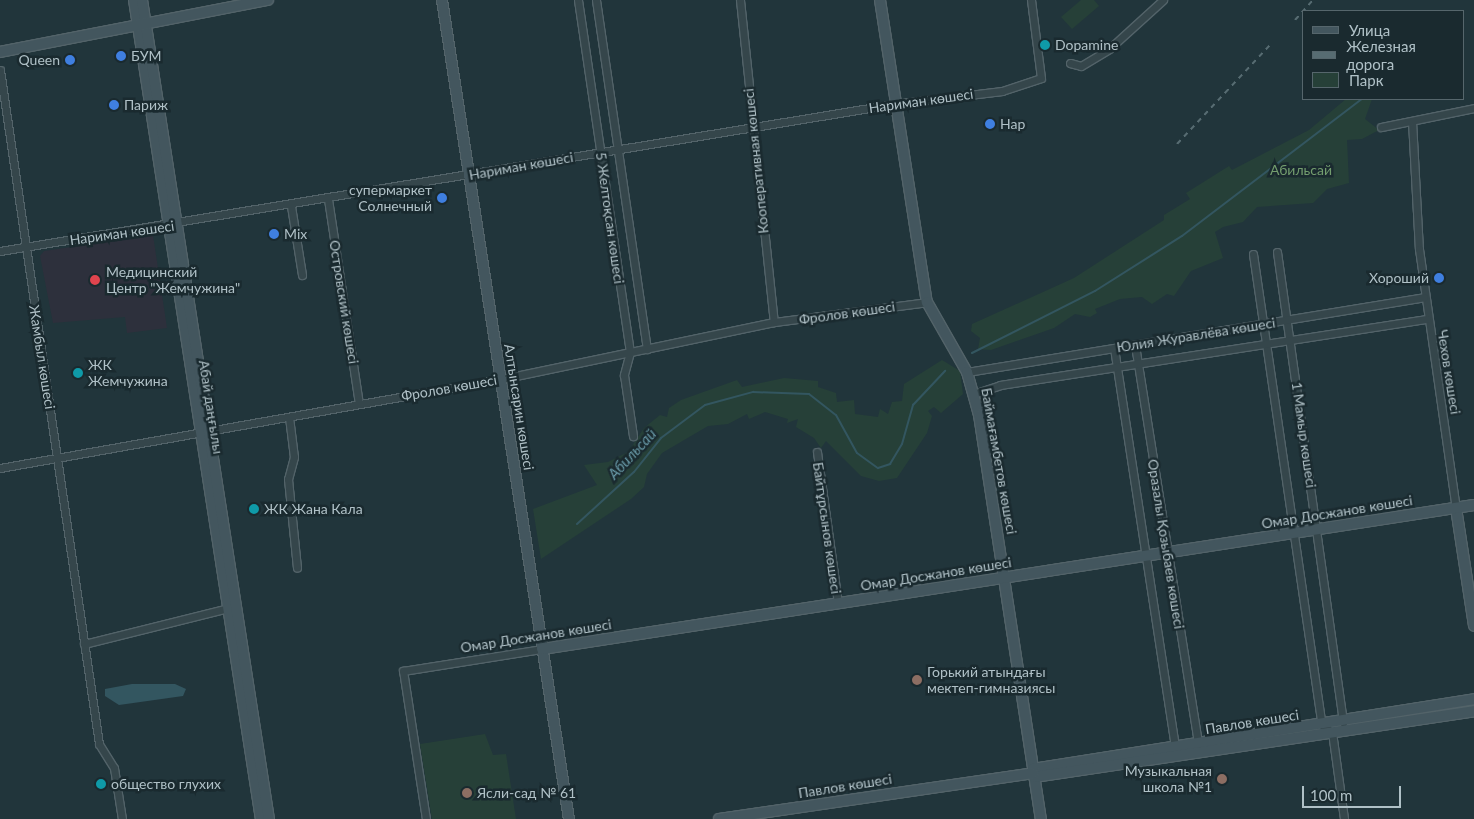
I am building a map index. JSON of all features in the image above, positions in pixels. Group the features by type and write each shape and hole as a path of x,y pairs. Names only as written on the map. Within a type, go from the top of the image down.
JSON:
{"street":[{"name":"Абай даңғылы","path":"134,0 142,22"},
{"name":"Абай даңғылы","path":"142,0 142,22 173,226 269,819"},
{"path":"0,52 142,22 268,0"},
{"name":"Алтынсарин көшесі","path":"442,0 471,175 568,819"},
{"name":"5 Желтоқсан көшесі","path":"578,0 630,352 624,375 633,436"},
{"name":"5 Желтоқсан көшесі","path":"596,0 647,349"},
{"name":"Кооперативная көшесі","path":"740,0 774,322"},
{"name":"Баймағамбетов көшесі","path":"880,0 894,104 927,302 967,372 973,394 1004,577 1041,819"},
{"name":"Нариман көшесі","path":"0,251 173,226 894,104 1002,91 1041,78 1030,0"},
{"path":"1070,63 1081,66 1109,49 1131,34 1145,13 1163,0"},
{"name":"Жамбыл көшесі","path":"0,70 99,744 114,768 122,819"},
{"path":"1381,127 1474,108"},
{"name":"Чехов көшесі","path":"1412,121 1424,297 1474,626"},
{"name":"Островский көшесі","path":"328,199 359,404"},
{"path":"291,206 302,275"},
{"name":"1 Мамыр көшесі","path":"1277,252 1344,721"},
{"name":"1 Мамыр көшесі","path":"1253,254 1322,725"},
{"name":"Юлия Журавлёва көшесі","path":"967,372 1424,297"},
{"name":"Фролов көшесі","path":"0,468 58,459 205,430 501,379 774,322 927,302"},
{"name":"Юлия Журавлёва көшесі","path":"973,394 1116,367 1427,319"},
{"name":"Оразалы Қозыбаев көшесі","path":"1135,345 1198,744"},
{"name":"Оразалы Қозыбаев көшесі","path":"1114,348 1175,747"},
{"path":"289,417 294,457 288,479 297,568"},
{"name":"Абай даңғылы","path":"205,430 228,608 261,819"},
{"name":"Байтұрсынов көшесі","path":"816,452 838,603"},
{"name":"Омар Досжанов көшесі","path":"426,819 403,671 1474,505"},
{"path":"84,644 228,608"},
{"name":"Павлов көшесі","path":"1034,773 1175,747 1322,725 1474,699"},
{"name":"Павлов көшесі","path":"719,819 1474,711"},
{"path":"1332,732 1344,721"},
{"path":"1322,725 1332,732 1344,819"}],"shaded area":[{"path":"153,235 167,328 127,333 125,317 53,323 40,256 44,251"},
{"path":"132,684 175,684 186,689 183,696 119,705 105,696 105,689"}],"green space":[{"path":"1081,0 1094,0 1099,6 1072,29 1061,17"},
{"name":"Абильсай","path":"1345,100 1372,100 1365,119 1379,130 1362,139 1347,140 1349,183 1327,189 1313,203 1257,207 1243,222 1223,227 1215,232 1223,258 1191,271 1174,296 1167,294 1152,304 1142,297 1120,299 1095,309 1097,313 1090,317 1075,314 1054,328 991,350 978,349 980,338 971,331 972,324 1074,278 1164,220 1164,215 1190,199 1186,193 1229,166 1232,170 1309,130"},
{"name":"Абильсай","path":"942,360 960,371 963,394 941,413 934,407 928,411 932,416 927,433 897,478 879,481 861,476 826,441 821,448 814,438 796,427 798,419 787,423 788,419 765,412 749,419 747,414 728,424 708,426 662,453 647,474 644,487 631,499 541,559 533,509 597,485 584,465 608,462 628,452 644,428 660,415 667,417 669,408 681,400 737,380 742,387 784,378 818,381 818,387 836,393 837,402 854,400 855,414 878,417 880,409 888,414 892,402 902,401 904,384"},
{"path":"485,734 493,755 506,754 516,819 432,819 420,744"}],"waterway":[{"name":"Абильсай","path":"972,353 1095,291 1182,236 1361,100"},
{"name":"Абильсай","path":"577,524 634,472 661,438 705,405 753,392 809,394 836,415 857,453 878,468 890,464 902,444 913,405 945,371"}],"railway":[{"path":"1304,10 1313,0"},
{"path":"1295,20 1302,12"},
{"path":"1177,144 1272,43"}],"place":[{"name":"Dopamine","path":"1045,45"},
{"name":"БУМ","path":"121,56"},
{"name":"Queen","path":"70,60"},
{"name":"Париж","path":"114,105"},
{"name":"Нар","path":"990,124"},
{"name":"супермаркет Солнечный","path":"442,198"},
{"name":"Mix","path":"274,234"},
{"name":"Хороший","path":"1439,278"},
{"name":"Медицинский Центр \"Жемчужина\"","path":"95,280"},
{"name":"ЖК Жемчужина","path":"78,373"},
{"name":"ЖК Жана Кала","path":"254,509"},
{"name":"Горький атындағы мектеп-гимназиясы","path":"917,680"},
{"name":"Музыкальная школа №1","path":"1222,779"},
{"name":"общество глухих","path":"101,784"},
{"name":"Ясли-сад № 61","path":"467,793"}]}
